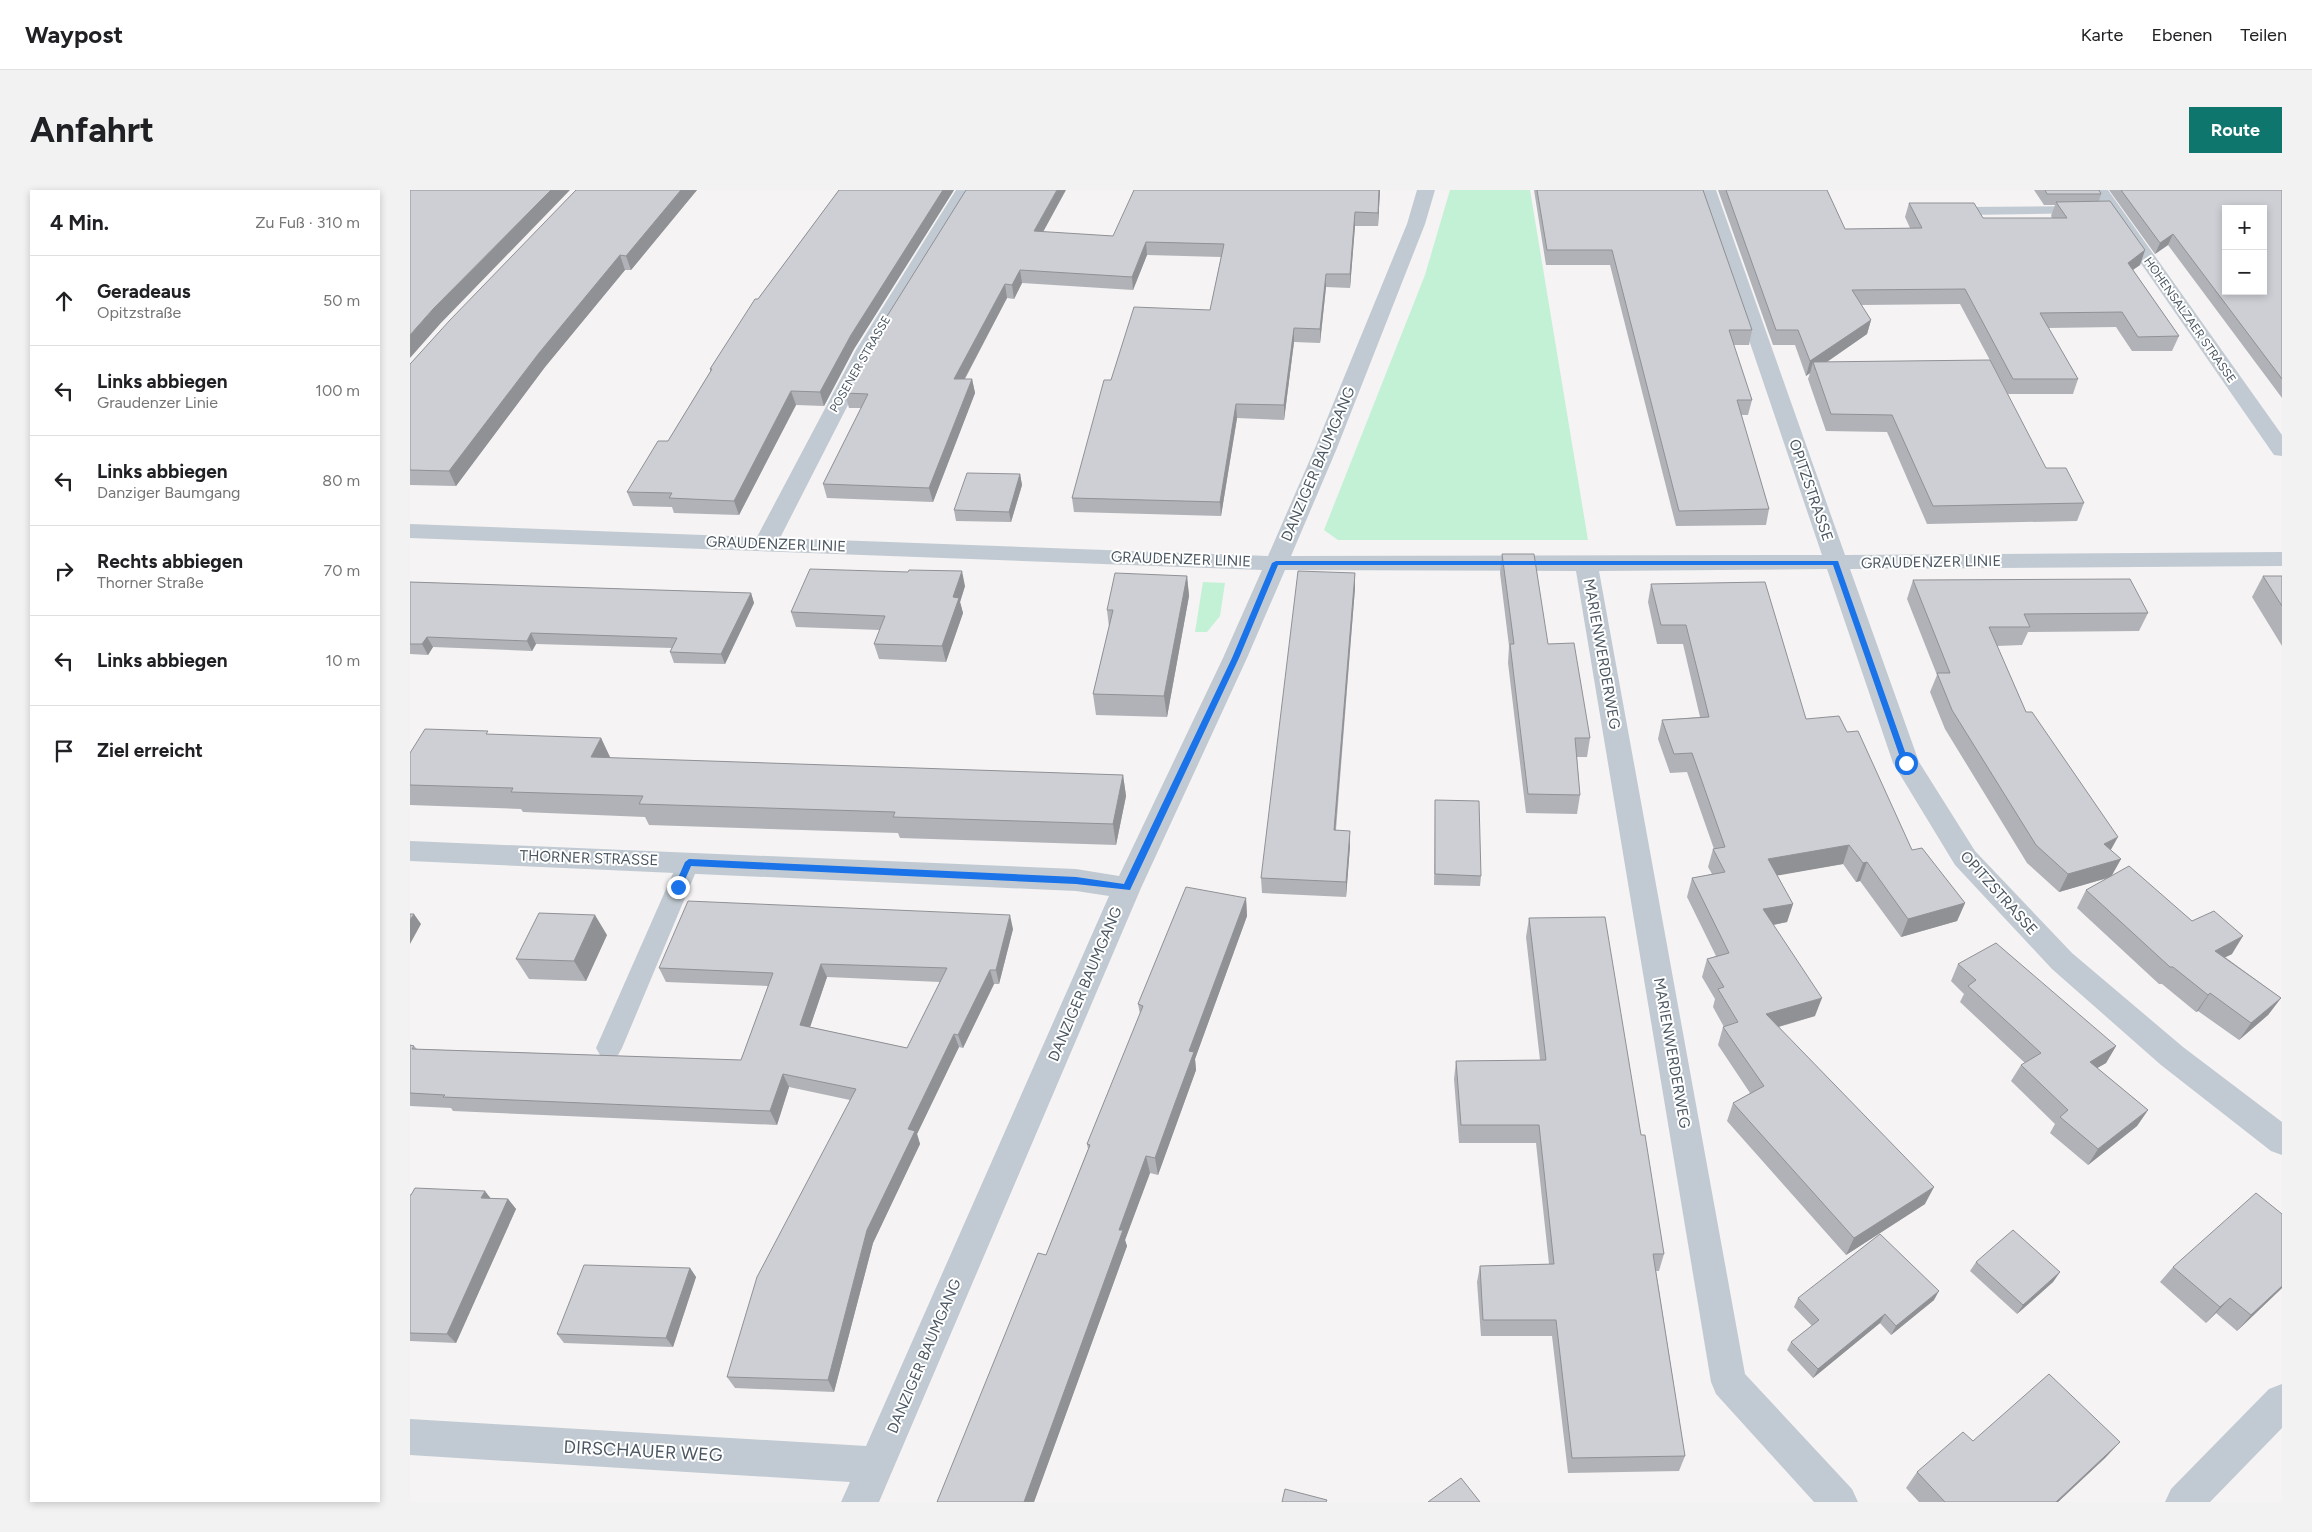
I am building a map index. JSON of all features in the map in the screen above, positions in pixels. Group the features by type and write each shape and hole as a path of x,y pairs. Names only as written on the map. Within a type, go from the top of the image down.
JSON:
{"street":[{"name":"POSENER STRASSE","path":"764,544 866,350 965,190"},
{"name":"DANZIGER BAUMGANG","path":"860,1502 1127,888 1235,658 1276,563 1337,421 1416,224 1426,190"},
{"name":"OPITZSTRASSE","path":"1707,190 1906,763 1965,858 2062,962 2172,1056 2282,1140"},
{"name":"HOHENSALZAER STRASSE","path":"2099,190 2282,450"},
{"name":"GRAUDENZER LINIE","path":"410,531 1276,563 1586,564 2282,559"},
{"name":"MARIENWERDERWEG","path":"1586,564 1730,1382 1839,1502"},
{"name":"THORNER STRASSE","path":"410,851 1076,880 1127,888"},
{"path":"2184,1502 2282,1402"},
{"name":"DIRSCHAUER WEG","path":"410,1437 876,1465"}],"lane":[{"path":"1967,211 2112,210"},
{"path":"609,1048 689,862"}],"green space":[{"path":"1450,190 1530,190 1588,540 1338,540 1324,530 1425,275"},
{"path":"1203,582 1225,583 1220,616 1207,632 1195,632"}],"building":[{"path":"410,190 551,190 433,309 410,335"},
{"path":"576,190 681,190 626,256 620,255 539,353 449,471 410,470 410,364"},
{"path":"839,190 943,190 851,335 820,392 791,391 734,501 669,498 672,493 627,492 658,441 668,441 712,369 710,369 755,299 758,299"},
{"path":"966,190 1057,190 1034,231 1113,236 1134,190 1379,190 1378,213 1355,212 1350,274 1326,274 1320,329 1294,328 1284,405 1236,404 1220,502 1072,498 1104,380 1111,380 1134,307 1210,310 1224,244 1146,242 1132,277 1020,270 1012,285 1005,284 954,379 972,379 929,488 823,484 868,394 845,393 874,337"},
{"path":"1537,190 1703,190 1752,330 1729,330 1752,400 1737,400 1769,509 1679,511 1612,250 1547,250"},
{"path":"1726,190 1827,190 1845,229 1922,228 1909,203 1974,203 1983,218 2067,218 2056,202 2110,201 2145,250 2128,263 2179,336 2138,337 2122,312 2040,313 2078,379 2013,379 1965,289 1852,290 1871,320 1810,361 1798,330 1776,330"},
{"path":"2045,190 2099,190 2101,194 2047,194"},
{"path":"2121,190 2282,190 2282,379 2173,234 2160,243"},
{"path":"1990,360 2046,468 2066,468 2084,503 1933,506 1892,415 1831,414 1813,362"},
{"path":"967,473 1020,474 1009,512 954,510"},
{"path":"1502,554 1534,554 1548,644 1574,643 1590,738 1575,738 1580,795 1528,794 1510,644 1514,644"},
{"path":"810,569 908,572 909,570 962,571 953,597 959,598 942,646 874,644 885,616 791,612"},
{"path":"1298,571 1355,573 1334,830 1350,831 1346,882 1261,878"},
{"path":"1115,573 1187,576 1164,696 1093,694 1113,610 1107,610"},
{"path":"2263,576 2282,576 2282,606"},
{"path":"2130,579 2148,613 2024,614 2030,627 1989,627 2026,712 2032,712 2118,837 2104,844 2121,859 2068,874 2036,845 1952,710 1937,673 1950,673 1913,580"},
{"path":"410,582 751,593 721,654 670,652 677,638 531,633 527,641 427,637 422,644 410,644"},
{"path":"1765,582 1806,719 1839,716 1847,732 1858,731 1912,850 1922,848 1965,903 1908,919 1867,862 1863,863 1849,845 1768,859 1793,904 1763,909 1822,998 1766,1014 1934,1187 1854,1238 1733,1103 1764,1086 1723,1027 1738,1022 1718,989 1724,987 1707,959 1729,953 1692,878 1725,872 1713,849 1725,847 1692,753 1674,754 1662,720 1709,717 1686,625 1661,625 1651,584"},
{"path":"425,729 488,731 486,734 601,738 591,757 1123,775 1113,824 893,817 895,812 639,804 643,796 511,792 513,788 410,785 410,753"},
{"path":"1435,800 1479,801 1481,876 1435,874"},
{"path":"2129,866 2192,921 2214,911 2243,936 2215,951 2281,998 2251,1023 2210,993 2208,995 2173,967 2170,967 2086,890"},
{"path":"1186,887 1246,898 1189,1051 1194,1052 1155,1158 1146,1156 1119,1230 1123,1230 1024,1502 937,1502 1038,1253 1046,1255 1090,1145 1087,1144 1143,1006 1138,1004"},
{"path":"688,901 1010,915 996,970 990,970 958,1035 954,1034 908,1129 915,1131 867,1230 828,1380 727,1377 757,1277 856,1089 783,1074 770,1111 443,1097 445,1095 410,1093 410,1045 414,1046 412,1049 741,1060 773,973 659,968","holes":["821,964 947,968 907,1048 800,1025"]},
{"path":"539,913 595,915 574,961 516,959"},
{"path":"1605,917 1641,1135 1645,1135 1664,1254 1653,1254 1685,1456 1572,1458 1556,1320 1483,1320 1480,1266 1554,1264 1539,1125 1461,1125 1456,1061 1546,1060 1529,918"},
{"path":"1996,943 2116,1046 2090,1062 2148,1110 2098,1149 2060,1117 2068,1110 2021,1065 2041,1053 1968,986 1976,980 1958,964"},
{"path":"415,1188 485,1191 481,1198 508,1199 447,1334 410,1333 410,1195"},
{"path":"2256,1193 2282,1214 2282,1286 2251,1315 2230,1298 2220,1307 2173,1267"},
{"path":"2013,1230 2060,1272 2023,1305 1976,1262"},
{"path":"1880,1234 1939,1291 1896,1326 1885,1314 1818,1369 1791,1342 1819,1320 1798,1298"},
{"path":"584,1265 690,1268 666,1338 557,1334"},
{"path":"2049,1374 2120,1442 2056,1502 1945,1502 1917,1472 1963,1432 1973,1441"},
{"path":"1461,1478 1480,1502 1428,1502"},
{"path":"1285,1489 1327,1500 1326,1502 1282,1502"}],"route":[{"path":"678,887 689,862 1076,880 1127,888 1235,658 1276,563 1836,563 1906,763"}]}
